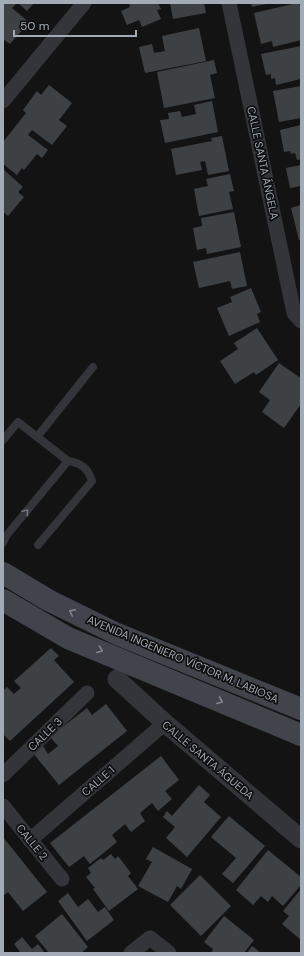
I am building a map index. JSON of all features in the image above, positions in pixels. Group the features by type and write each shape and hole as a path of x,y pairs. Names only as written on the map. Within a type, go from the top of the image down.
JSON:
{"main road":[{"name":"AVENIDA INGENIERO VÍCTOR M. LABIOSA","path":"3,573 48,600 117,634 301,709"},
{"path":"3,600 68,638 301,735"}],"street":[{"path":"3,101 84,3"},
{"name":"CALLE SANTA ÁNGELA","path":"229,3 294,313 301,321"},
{"name":"CALLE SANTA ÁGUEDA","path":"117,679 165,723 301,839"},
{"name":"CALLE 3","path":"3,775 87,693"},
{"name":"CALLE 1","path":"30,840 165,723"},
{"name":"CALLE 2","path":"3,806 62,879"},
{"path":"131,953 150,938 169,953"}],"lane":[{"path":"37,437 94,367"},
{"path":"3,440 18,422 68,461 78,462 88,470 92,481 38,545"},
{"path":"3,543 6,536 68,461"}],"building":[{"path":"3,3 17,3 12,8 29,22 10,44 3,39"},
{"path":"18,3 34,3 27,11"},
{"path":"129,3 158,3 161,9 157,10 161,19 142,27 139,20 127,25 121,11 130,7"},
{"path":"170,3 204,3 206,13 173,19"},
{"path":"251,3 266,3 266,4 252,7"},
{"path":"299,3 301,10 301,40 273,47 272,41 261,44 254,13"},
{"path":"199,28 206,61 145,73 139,47 152,44 154,53 165,51 162,36"},
{"path":"301,46 301,79 276,85 275,78 271,79 271,74 266,75 261,54"},
{"path":"214,60 217,73 210,75 215,98 164,108 157,72"},
{"path":"49,85 72,103 59,120 67,126 52,145 32,130 28,135 48,150 42,158 37,154 24,170 22,168 17,175 3,164 3,142 26,113 23,110 37,91 41,95"},
{"path":"301,86 301,118 279,122 273,91"},
{"path":"212,101 218,132 165,143 160,120 169,119 168,113 180,111 182,117 196,114 194,105"},
{"path":"301,125 301,159 297,160 295,153 291,154 290,151 284,152 280,130"},
{"path":"222,136 229,171 208,175 205,161 200,162 202,170 176,175 171,149 212,141 211,138"},
{"path":"301,165 301,186 290,188 286,168"},
{"path":"3,169 23,187 18,192 24,197 8,216 3,212"},
{"path":"230,174 234,191 229,192 233,209 199,216 194,189 208,186 206,179"},
{"path":"301,205 301,240 299,240 291,208"},
{"path":"234,212 241,247 207,254 206,248 197,250 193,228 202,226 201,218"},
{"path":"240,252 247,286 232,289 230,281 199,288 193,262"},
{"path":"251,288 261,312 257,314 260,322 229,336 217,308 232,302 230,297"},
{"path":"257,328 278,360 256,375 254,372 235,384 220,361 238,349 234,343"},
{"path":"279,363 299,377 301,375 301,404 284,428 262,412 270,400 259,392"},
{"path":"51,648 59,656 54,660 74,682 10,741 3,734 3,691 7,687 14,694 21,688 14,681"},
{"path":"106,704 127,731 59,785 33,753 43,746 48,754 58,746 50,737 87,708 92,715"},
{"path":"161,756 179,780 165,791 172,799 158,811 152,803 140,813 145,821 131,832 125,824 112,835 117,842 90,864 84,856 69,867 50,843"},
{"path":"199,785 210,795 204,802 221,817 187,857 166,838 175,827 163,817 167,811 172,816"},
{"path":"229,816 265,846 233,883 222,874 236,858 211,837"},
{"path":"3,837 47,892 23,911 8,892 3,896"},
{"path":"153,847 192,869 181,889 177,886 168,902 138,886 152,862 146,859"},
{"path":"268,850 301,877 301,885 283,906 272,896 268,902 261,896 253,905 236,890"},
{"path":"111,854 115,859 118,856 131,873 128,876 138,889 109,911 93,889 95,888 86,877 91,873 88,868 101,858 103,860"},
{"path":"200,875 231,906 201,936 170,905"},
{"path":"301,889 301,940 282,924 289,916 283,911"},
{"path":"68,893 78,907 88,899 98,912 105,907 114,920 87,941 58,901"},
{"path":"62,914 88,947 81,953 49,953 35,936"},
{"path":"224,916 254,940 244,953 211,953 213,949 204,942"},
{"path":"22,937 32,949 38,944 45,953 18,953 20,952 14,944"},
{"path":"252,946 261,953 247,953"}]}
